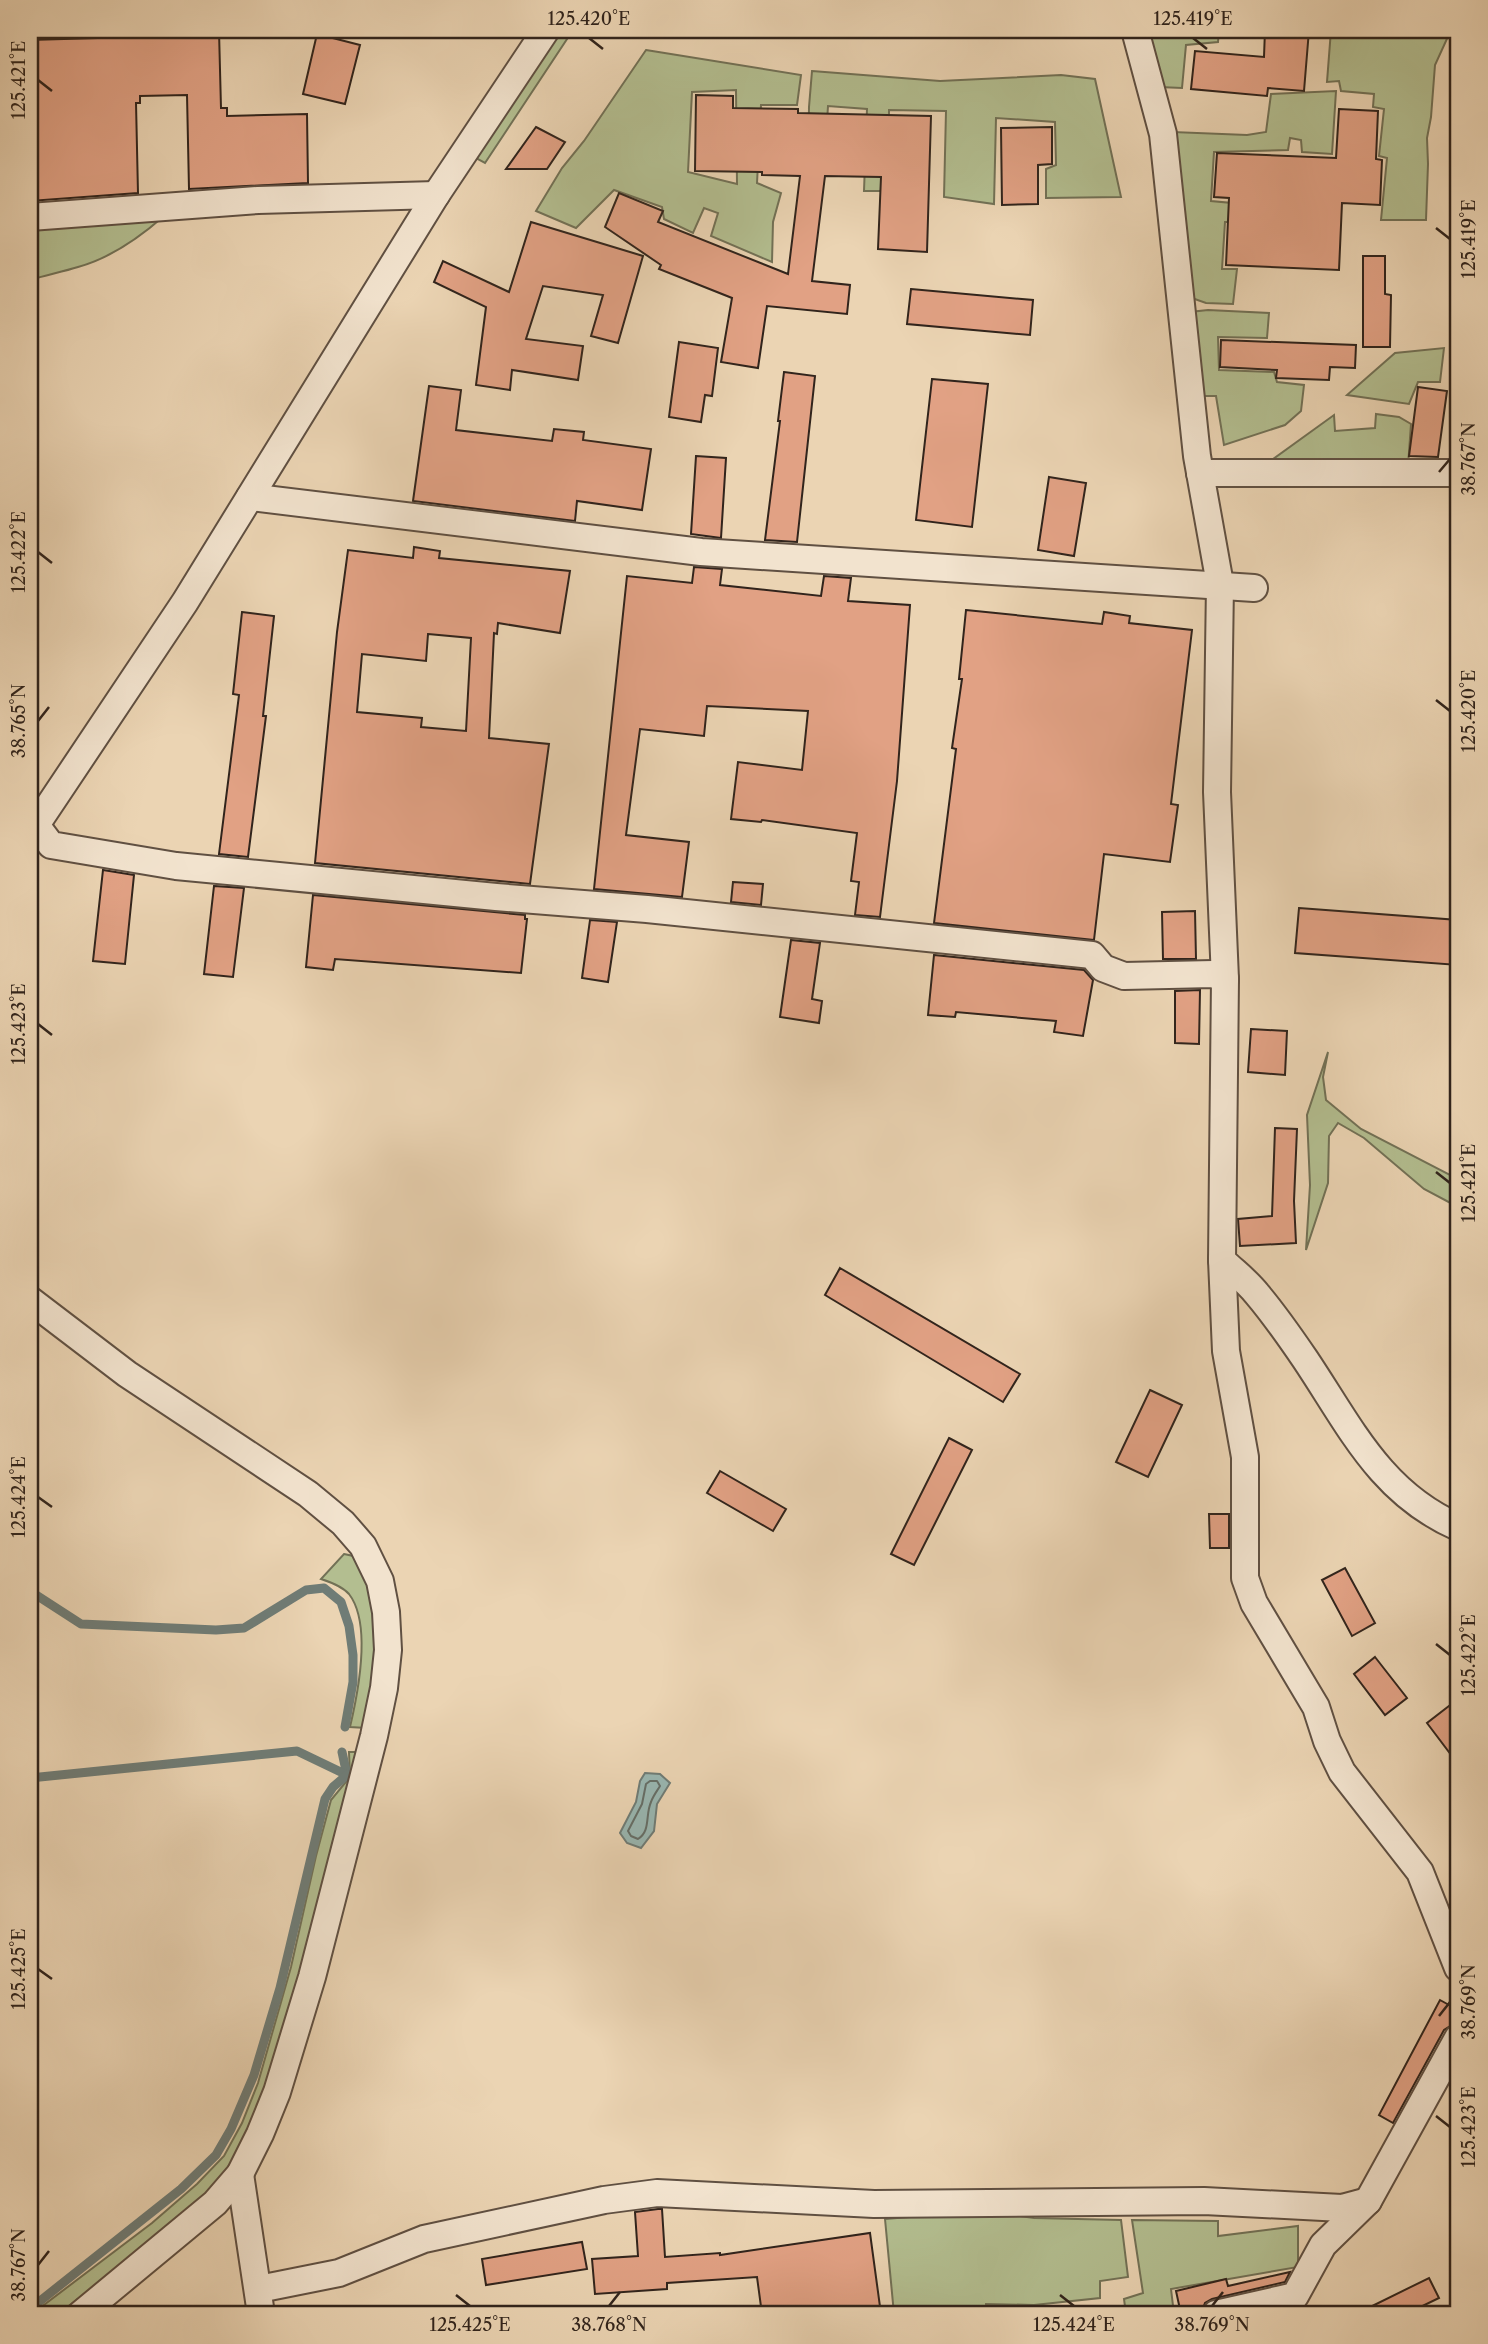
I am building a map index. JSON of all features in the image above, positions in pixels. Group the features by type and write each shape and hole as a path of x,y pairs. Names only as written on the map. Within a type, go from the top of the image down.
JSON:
{"street":[{"path":"547,30 436,195 185,603 33,830 51,845 176,866 647,909 1092,954 1103,968 1124,976 1213,974 1225,979"},
{"path":"1135,30 1163,134 1170,219 1200,474 1220,584 1217,792 1225,979 1222,1260 1226,1351 1245,1457 1245,1578 1254,1603 1316,1707 1327,1741 1342,1772 1420,1872 1458,1968"},
{"path":"30,218 258,200 436,195"},
{"path":"1200,474 1458,473"},
{"path":"250,497 701,552 1254,588"},
{"path":"1222,1260 1256,1293 1305,1359 1372,1462 1395,1487 1418,1505 1458,1527"},
{"path":"30,1300 127,1374 308,1494 343,1523 356,1539 380,1581 386,1612 388,1650 384,1688 374,1735 312,1977 281,2080 260,2134 240,2174 215,2203 81,2314"},
{"path":"1216,2314 1294,2296 1323,2245 1368,2201 1458,2038"},
{"path":"240,2174 260,2302 424,2239 604,2200 657,2193 874,2204 1204,2201 1342,2208 1368,2201"}],"green space":[{"path":"557,30 573,30 485,163 472,156"},
{"path":"1145,30 1219,30 1218,42 1186,45 1182,88 1159,87"},
{"path":"1331,30 1451,30 1435,65 1427,138 1426,220 1381,220 1387,158 1379,156 1384,109 1373,107 1374,94 1341,91 1339,81 1327,82"},
{"path":"646,50 801,75 797,105 761,105 757,183 781,193 773,222 772,262 711,236 718,213 704,208 693,233 664,219 662,207 614,190 576,228 536,211 562,168 584,141","holes":["736,90 737,184 688,172 692,92"]},
{"path":"812,71 940,81 1061,75 1095,79 1121,197 1046,198 1046,169 1056,165 1055,122 996,118 994,204 944,197 946,111 889,110 888,191 864,191 867,109 828,106 823,185 808,180"},
{"path":"1336,91 1332,154 1302,152 1301,140 1290,138 1288,150 1214,152 1211,201 1232,203 1230,222 1225,222 1222,269 1237,269 1233,304 1206,303 1189,297 1173,132 1247,135 1266,132 1271,94"},
{"path":"164,216 113,253 78,267 30,280 30,228"},
{"path":"1208,310 1269,313 1267,338 1218,337 1219,370 1274,372 1277,382 1304,385 1301,411 1285,425 1224,445 1216,396 1197,396 1190,312"},
{"path":"1444,348 1440,382 1418,382 1409,404 1347,395 1395,353"},
{"path":"1376,414 1399,417 1411,424 1408,466 1269,462 1334,415 1335,431 1375,428"},
{"path":"1328,1052 1323,1077 1326,1100 1361,1129 1458,1179 1458,1207 1424,1189 1364,1138 1338,1123 1329,1136 1328,1183 1306,1250 1310,1185 1307,1115"},
{"path":"344,1554 358,1557 373,1587 377,1646 366,1728 350,1727 362,1640 356,1607 346,1591 321,1579"},
{"path":"349,1752 363,1752 265,2101 229,2168 201,2199 120,2267 58,2314 32,2314 152,2223 197,2184 224,2156 242,2123 258,2083 291,1967 331,1800 350,1777"},
{"path":"982,2211 1034,2218 1121,2220 1128,2277 1100,2281 1100,2298 1034,2305 986,2304 986,2314 894,2314 885,2219"},
{"path":"1132,2220 1218,2221 1218,2236 1298,2226 1298,2267 1171,2289 1174,2314 1126,2314 1124,2299 1143,2293"}],"water":[{"path":"645,1773 660,1774 670,1783 657,1804 654,1831 641,1848 627,1843 620,1833 636,1802 640,1781"}],"building":[{"path":"97,30 139,30 139,33 219,31 221,108 227,108 227,116 307,114 308,183 189,189 187,95 140,96 140,103 136,103 138,193 30,201 30,40 97,38"},
{"path":"1265,30 1309,30 1304,91 1268,88 1267,96 1191,89 1195,51 1264,57"},
{"path":"317,34 360,45 345,104 303,94"},
{"path":"696,95 733,96 733,108 798,109 798,113 931,116 927,252 878,249 881,177 825,176 812,281 850,285 847,314 767,306 758,368 721,362 732,298 659,269 661,265 605,227 619,193 663,211 658,222 788,274 800,176 762,175 762,172 695,171"},
{"path":"1339,109 1378,111 1376,159 1382,160 1380,205 1342,203 1339,270 1226,265 1229,198 1214,197 1217,153 1336,158"},
{"path":"536,127 565,142 547,169 506,169"},
{"path":"1052,127 1052,164 1038,165 1038,204 1002,205 1001,128"},
{"path":"531,222 643,256 618,343 591,336 603,295 543,286 526,339 583,346 578,380 512,370 510,390 476,385 486,307 434,282 443,261 509,292"},
{"path":"1363,256 1385,256 1385,294 1391,295 1390,347 1363,347"},
{"path":"911,289 1033,300 1030,335 907,324"},
{"path":"1221,340 1356,345 1355,368 1330,367 1329,380 1276,378 1277,370 1220,367"},
{"path":"679,342 718,348 712,396 705,395 701,422 669,417"},
{"path":"784,372 815,376 797,542 765,540"},
{"path":"932,379 988,384 972,527 916,520"},
{"path":"429,386 461,390 456,430 552,441 554,429 584,432 583,440 651,449 642,510 577,501 575,521 413,501"},
{"path":"1418,387 1447,391 1438,457 1409,456"},
{"path":"696,456 726,458 721,538 691,534"},
{"path":"1049,477 1086,483 1074,556 1038,550"},
{"path":"414,547 440,551 439,558 570,571 560,633 498,623 497,634 494,633 489,738 549,744 530,884 315,863 337,632 348,550 413,558","holes":["428,634 471,638 466,731 421,727 422,718 357,712 362,654 426,661"]},
{"path":"694,567 722,569 720,585 821,596 824,576 851,578 848,601 910,605 897,781 880,917 855,915 859,882 851,881 857,833 762,820 731,819 738,762 802,770 808,711 707,706 704,736 640,729 626,835 689,842 682,897 594,889 627,576 692,583"},
{"path":"966,610 1102,624 1104,612 1130,616 1129,623 1192,630 1171,804 1178,805 1170,862 1104,854 1094,940 934,923 956,749 952,748 962,679 959,679"},
{"path":"242,612 274,616 263,716 266,716 248,857 219,854 239,695 233,694"},
{"path":"103,870 134,875 125,964 93,961"},
{"path":"733,882 763,884 761,905 731,902"},
{"path":"214,886 244,888 233,977 204,974"},
{"path":"313,895 525,915 527,919 521,973 335,959 333,970 306,967"},
{"path":"1299,908 1458,920 1458,965 1295,953"},
{"path":"1195,911 1196,959 1163,959 1162,912"},
{"path":"590,920 617,922 608,982 582,978"},
{"path":"791,940 820,943 812,999 822,1001 819,1023 780,1017"},
{"path":"934,955 1084,970 1093,980 1083,1036 1054,1032 1056,1021 956,1012 955,1017 928,1015"},
{"path":"1200,990 1199,1044 1175,1043 1175,991"},
{"path":"1251,1029 1287,1031 1285,1075 1248,1072"},
{"path":"1275,1128 1297,1129 1294,1201 1296,1243 1240,1246 1238,1219 1272,1216"},
{"path":"840,1268 1020,1374 1003,1402 825,1295"},
{"path":"1150,1390 1182,1405 1148,1477 1116,1462"},
{"path":"949,1438 972,1450 914,1565 891,1554"},
{"path":"720,1471 786,1509 773,1531 707,1493"},
{"path":"1209,1514 1229,1514 1229,1548 1210,1548"},
{"path":"1345,1568 1375,1623 1352,1636 1322,1580"},
{"path":"1375,1657 1407,1698 1385,1715 1354,1674"},
{"path":"1458,1699 1458,1764 1427,1723"},
{"path":"1440,2000 1458,2010 1458,2017 1455,2023 1444,2030 1393,2123 1379,2115"},
{"path":"662,2209 665,2257 720,2255 870,2233 881,2314 762,2314 757,2277 667,2283 667,2289 595,2294 592,2259 638,2256 635,2212"},
{"path":"582,2242 587,2269 486,2285 482,2259"},
{"path":"1290,2272 1285,2282 1212,2299 1205,2303 1201,2314 1181,2314 1176,2291 1226,2279 1228,2286"},
{"path":"1429,2278 1439,2298 1406,2314 1356,2314"}],"waterway":[{"path":"30,1591 81,1624 216,1630 244,1628 306,1590 324,1588 341,1602 349,1626 353,1682 345,1727"},
{"path":"30,1778 297,1751 347,1775"},
{"path":"342,1752 347,1775"},
{"path":"30,2309 181,2189 216,2155 231,2129 254,2075 280,1988 325,1799 333,1787 347,1775"}]}
